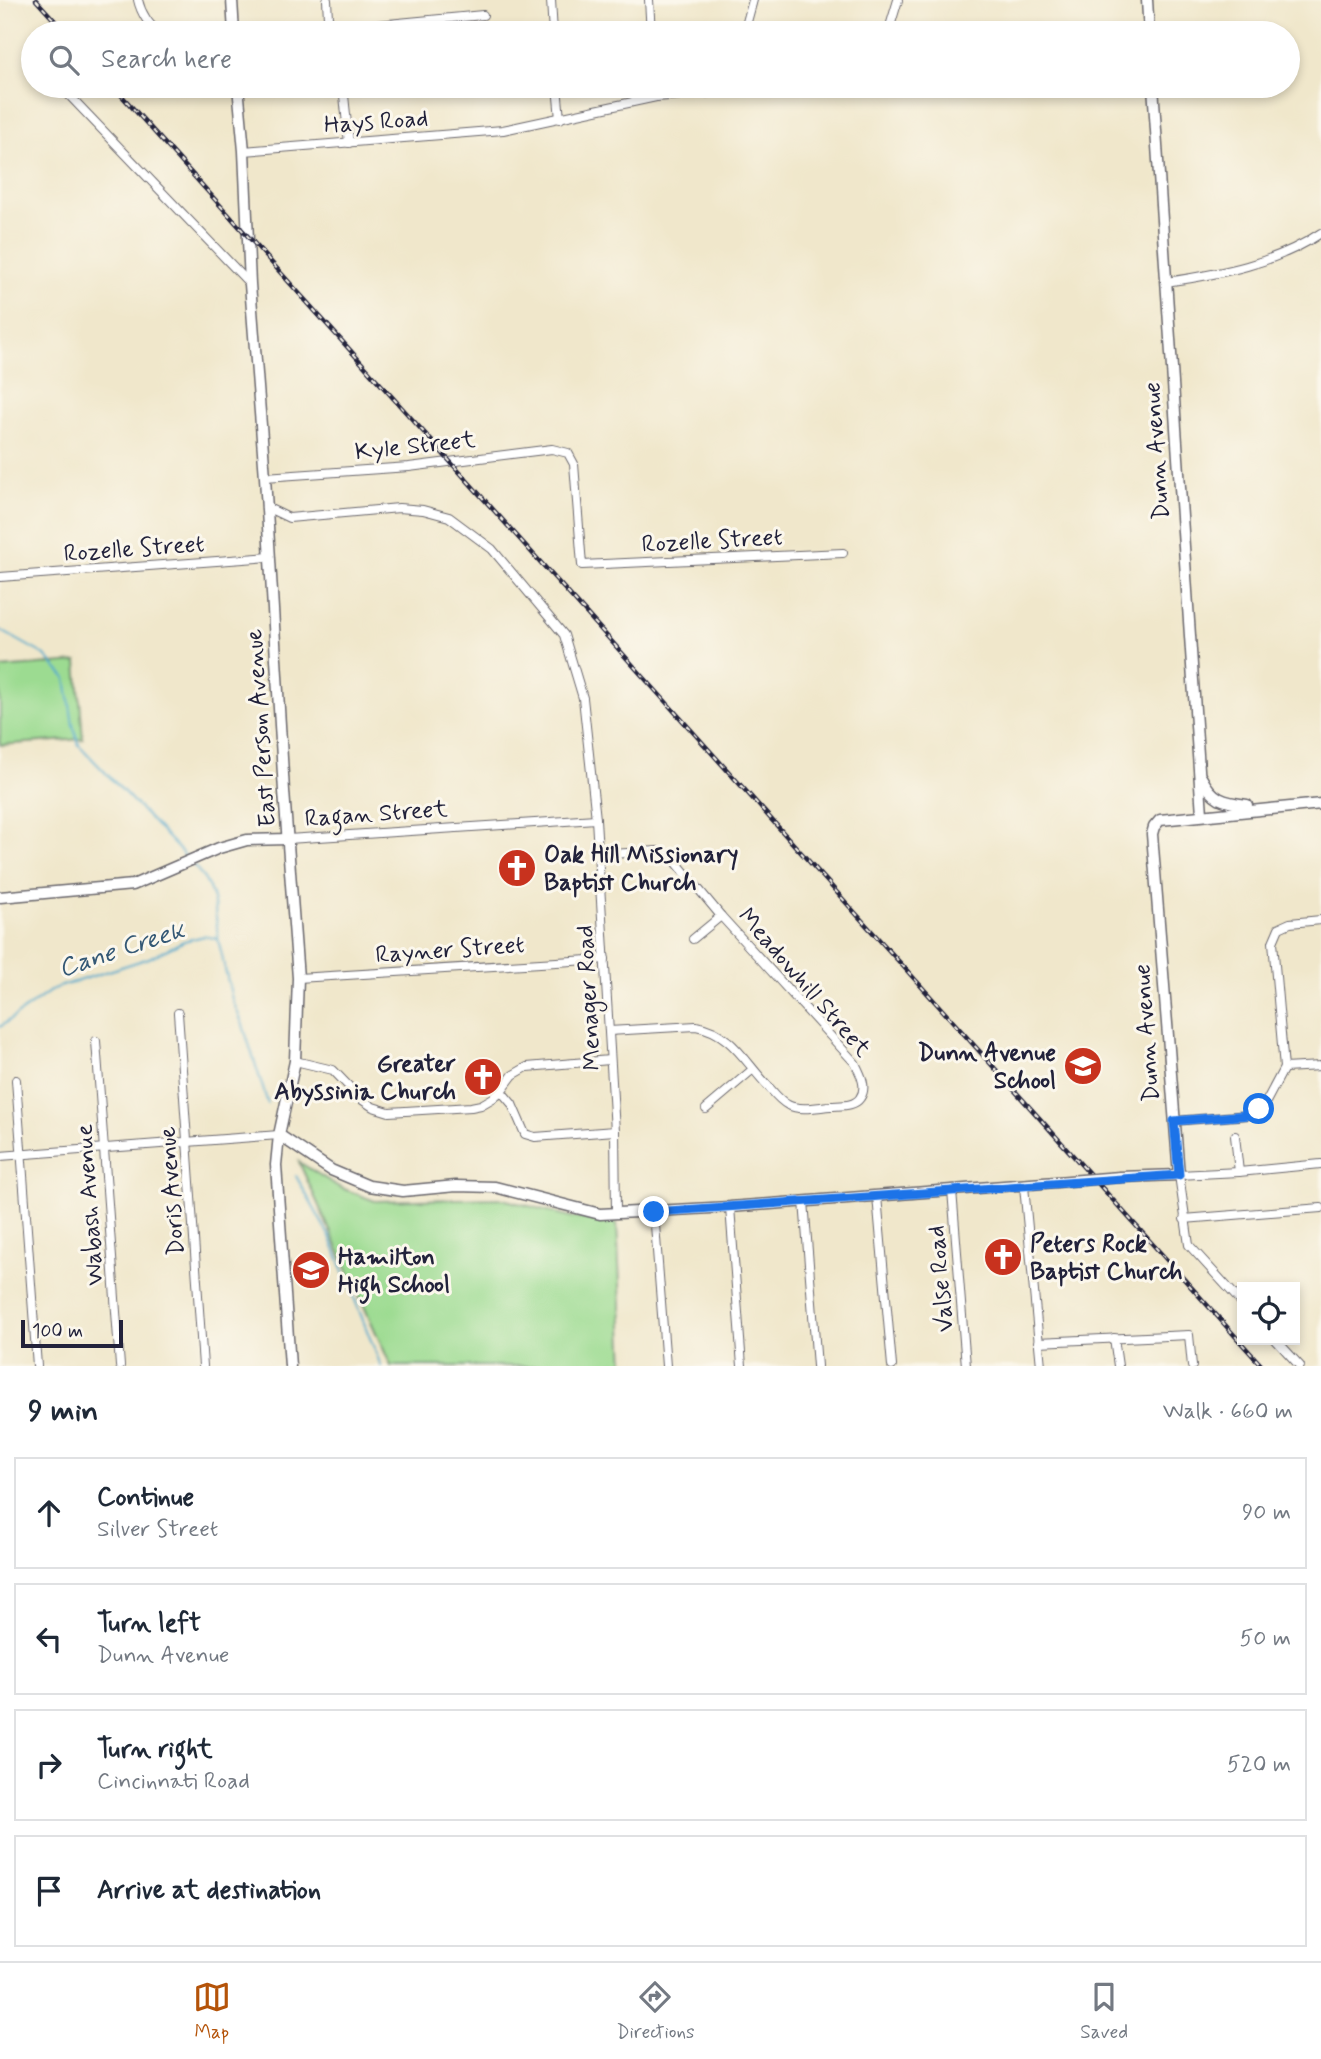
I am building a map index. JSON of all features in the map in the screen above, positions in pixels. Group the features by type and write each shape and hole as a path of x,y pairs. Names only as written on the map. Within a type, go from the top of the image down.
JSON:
{"main road":[{"path":"232,0 233,21"},
{"path":"1147,0 1148,21"},
{"name":"East Person Avenue","path":"239,98 298,978 295,1061 279,1136 276,1165 290,1366"},
{"name":"Dunn Avenue","path":"1154,98 1202,814 1160,820 1152,834 1179,1175"},
{"path":"1199,772 1217,798 1229,804 1273,808"},
{"path":"1202,814 1321,804"},
{"name":"Ragan Street","path":"0,897 133,885 247,840 288,839"},
{"path":"279,1136 331,1171 369,1186 403,1191 456,1186 495,1187 600,1214 1179,1175"}],"street":[{"path":"138,0 139,8 147,21"},
{"path":"327,0 330,21"},
{"path":"551,0 552,21"},
{"path":"649,0 650,21"},
{"path":"747,21 753,0"},
{"path":"892,21 898,0"},
{"path":"428,21 483,15"},
{"path":"72,98 250,284"},
{"path":"344,98 349,143"},
{"path":"559,98 560,119"},
{"name":"Hays Road","path":"244,151 503,130 652,98"},
{"path":"1166,282 1250,265 1281,255 1321,233"},
{"name":"Kyle Street","path":"265,477 409,467 552,449 568,453 574,464 582,565"},
{"name":"Menager Road","path":"266,507 289,518 399,508 423,510 449,517 492,549 564,635 583,698 596,819 615,1130 616,1213"},
{"name":"Rozelle Street","path":"582,565 843,553"},
{"name":"Rozelle Street","path":"0,577 270,557"},
{"name":"Ragan Street","path":"288,839 596,819"},
{"name":"Meadowhill Street","path":"598,855 657,851 671,856 721,916 855,1063 864,1088 860,1098 853,1104 802,1108 789,1105 752,1070"},
{"path":"693,939 721,916"},
{"path":"1174,1121 1249,1115 1266,1102 1284,1068 1273,942 1279,928 1290,923 1321,920"},
{"name":"Rayner Street","path":"298,978 605,959"},
{"name":"Doris Avenue","path":"178,1013 203,1366"},
{"path":"609,1031 696,1026 710,1028 726,1037 752,1070 706,1109"},
{"name":"Wabash Avenue","path":"96,1041 120,1366"},
{"path":"295,1061 333,1070 361,1100 389,1112 481,1105 501,1091 513,1075 527,1067 610,1060"},
{"path":"1284,1068 1321,1066"},
{"path":"16,1080 37,1366"},
{"path":"501,1091 512,1104 525,1134 535,1137 615,1130"},
{"path":"0,1156 279,1136"},
{"path":"1235,1136 1239,1172"},
{"path":"1179,1175 1321,1164"},
{"name":"Dunn Avenue","path":"1179,1175 1189,1245 1237,1298"},
{"path":"1024,1186 1041,1366"},
{"name":"Valse Road","path":"952,1190 966,1366"},
{"path":"877,1196 892,1366"},
{"path":"804,1201 817,1366"},
{"path":"730,1207 743,1366"},
{"path":"1184,1219 1321,1208"},
{"path":"654,1212 666,1366"},
{"path":"1038,1342 1189,1335 1192,1366"},
{"path":"1114,1338 1118,1366"},
{"path":"1281,1345 1300,1366"}],"green space":[{"path":"77,662 83,739 0,745 0,668"},
{"path":"299,1162 339,1187 375,1201 499,1198 575,1218 617,1223 624,1366 391,1366"}],"waterway":[{"path":"0,630 43,654 66,678 79,745 187,858"},
{"path":"193,865 210,891 215,908 218,939"},
{"name":"Cane Creek","path":"0,1027 53,989 149,958 184,941 204,936 218,939 232,999 268,1104"},
{"name":"Cane Creek","path":"296,1176 331,1239 381,1366"}],"railway":[{"path":"36,0 55,21"},
{"path":"124,98 1262,1366"}],"place":[{"name":"Oak Hill Missionary Baptist Church","path":"517,868"},
{"name":"Dunn Avenue School","path":"1083,1066"},
{"name":"Greater Abyssinia Church","path":"483,1077"},
{"name":"Peters Rock Baptist Church","path":"1003,1257"},
{"name":"Hamilton High School","path":"311,1270"}],"route":[{"path":"654,1212 1179,1175 1174,1121 1249,1115 1259,1109"}]}
